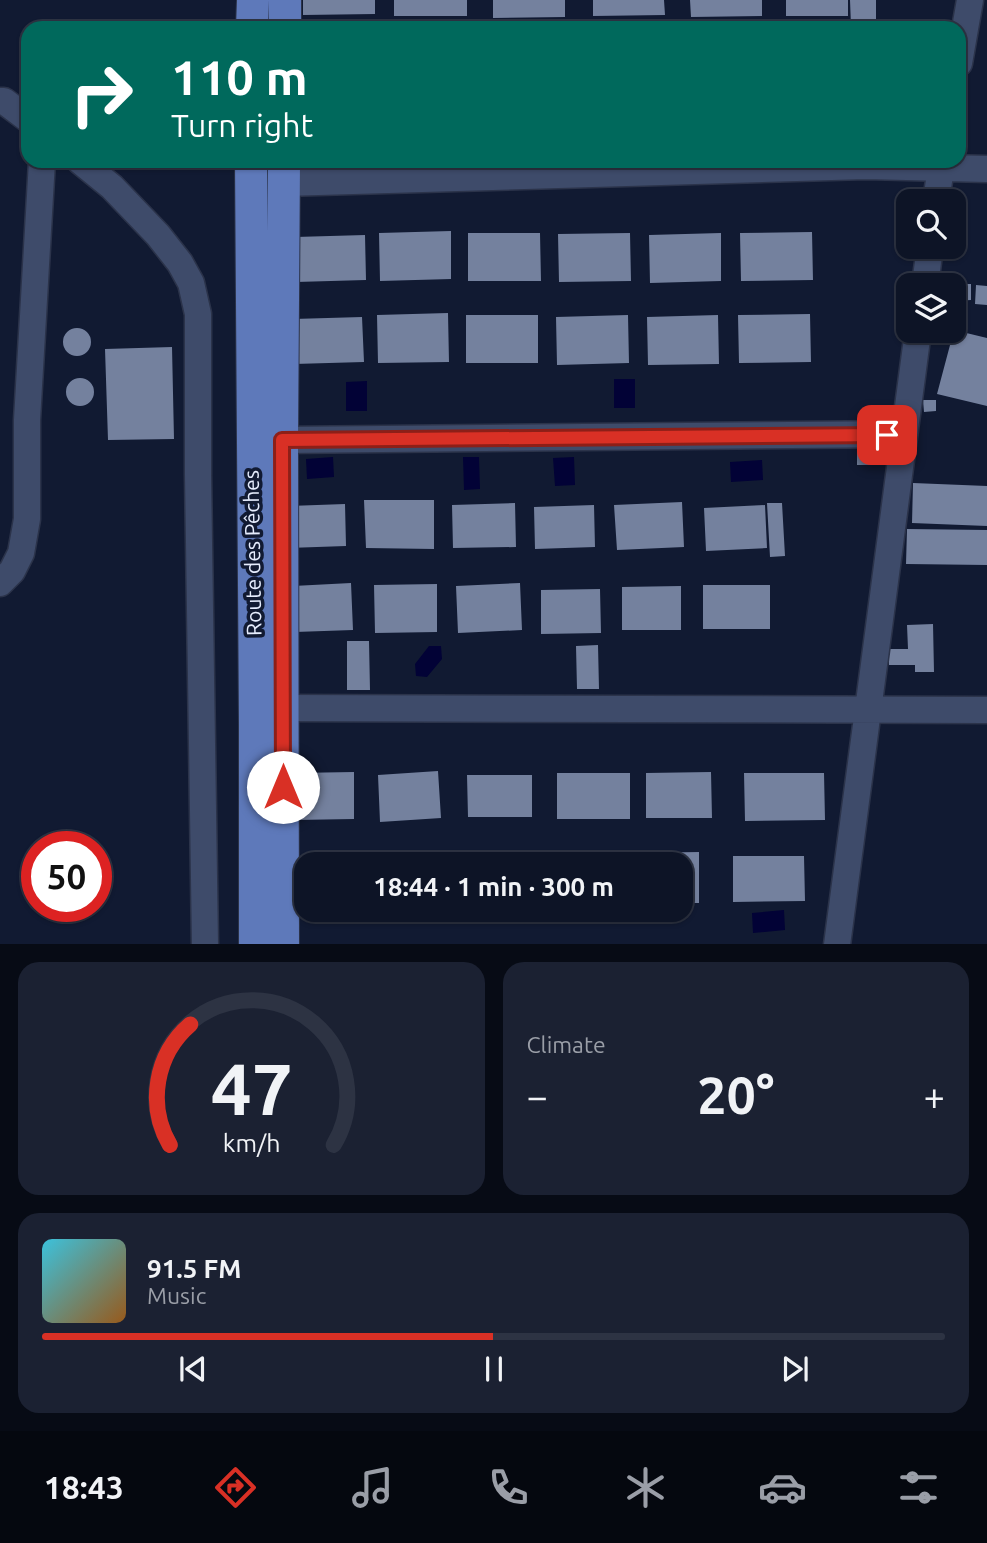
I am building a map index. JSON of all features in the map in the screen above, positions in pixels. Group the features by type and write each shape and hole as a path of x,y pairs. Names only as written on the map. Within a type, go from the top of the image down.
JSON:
{"main road":[{"path":"252,21 253,0"},
{"path":"285,0 285,21"},
{"name":"Route des Pêches","path":"251,168 254,944"},
{"name":"Route des Pêches","path":"284,172 284,944"}],"street":[{"path":"966,23 970,0"},
{"path":"0,101 21,114"},
{"path":"966,167 987,169"},
{"path":"0,583 12,571 21,553 27,519 27,420 42,168"},
{"path":"88,168 121,197 180,262 191,284 198,314 205,944"},
{"path":"284,172 672,168"},
{"path":"938,189 941,168"},
{"path":"837,944 916,343"},
{"path":"282,440 904,435"},
{"path":"283,708 987,710"}],"shaded area":[{"path":"614,379 635,379 635,408 614,408"},
{"path":"367,381 367,411 346,411 346,382"},
{"path":"333,457 334,477 307,479 306,459"},
{"path":"463,457 479,457 480,489 464,490"},
{"path":"574,457 575,485 555,486 553,458"},
{"path":"762,460 763,480 731,482 730,462"},
{"path":"429,646 441,646 442,659 427,677 416,676 415,664"},
{"path":"784,910 785,930 753,933 752,913"}],"building":[{"path":"303,0 375,0 375,14 303,15"},
{"path":"394,0 467,0 467,16 394,16"},
{"path":"493,0 565,0 565,17 493,18"},
{"path":"593,0 664,0 665,15 593,16"},
{"path":"690,0 762,0 762,16 691,17"},
{"path":"786,0 848,0 848,16 786,16"},
{"path":"850,0 876,0 876,21 851,21"},
{"path":"451,231 451,279 380,281 379,233"},
{"path":"812,232 813,280 741,281 740,233"},
{"path":"468,233 540,233 541,281 468,281"},
{"path":"630,233 631,281 559,282 558,234"},
{"path":"721,233 721,281 650,283 649,235"},
{"path":"365,235 366,280 296,282 295,237"},
{"path":"966,284 971,284 971,300 966,300"},
{"path":"976,285 987,286 987,305 975,304"},
{"path":"448,313 449,362 378,363 377,315"},
{"path":"810,314 811,362 739,363 738,315"},
{"path":"466,315 538,315 538,363 466,363"},
{"path":"628,315 629,363 557,365 556,317"},
{"path":"718,315 719,364 648,365 647,317"},
{"path":"362,317 364,362 294,364 293,319"},
{"path":"77,328 87,332 91,342 87,352 77,356 67,352 63,342 67,332"},
{"path":"966,333 987,338 987,406 937,394 951,343 966,343"},
{"path":"172,347 174,439 108,440 105,349"},
{"path":"80,378 90,382 94,392 90,402 80,406 70,402 66,392 70,382"},
{"path":"923,400 936,400 936,411 924,412"},
{"path":"857,449 879,449 879,465 857,465"},
{"path":"913,483 987,486 987,526 912,523"},
{"path":"364,500 434,500 434,549 366,548"},
{"path":"682,502 684,547 617,550 614,505"},
{"path":"515,503 516,547 453,548 452,505"},
{"path":"767,503 782,503 785,556 770,557"},
{"path":"345,504 346,546 288,548 289,506"},
{"path":"594,505 595,547 535,549 534,507"},
{"path":"765,505 767,548 706,551 704,508"},
{"path":"907,529 987,530 987,565 906,564"},
{"path":"351,583 353,630 295,632 293,586"},
{"path":"520,583 522,630 458,633 456,586"},
{"path":"437,584 437,632 375,633 374,585"},
{"path":"703,585 770,585 770,629 703,629"},
{"path":"681,586 681,630 622,630 622,587"},
{"path":"600,589 601,633 541,634 541,590"},
{"path":"933,624 934,672 915,672 915,665 889,665 889,649 908,649 907,625"},
{"path":"347,641 369,641 370,690 347,690"},
{"path":"598,645 599,689 577,689 576,646"},
{"path":"438,771 441,818 380,822 378,775"},
{"path":"354,772 354,819 295,820 295,773"},
{"path":"711,772 712,818 646,818 646,773"},
{"path":"557,773 630,773 630,819 557,819"},
{"path":"744,773 824,773 825,820 745,821"},
{"path":"467,775 532,775 532,817 468,817"},
{"path":"693,852 699,852 699,903 693,903"},
{"path":"733,856 804,856 805,901 733,902"}],"route":[{"path":"283,787 282,440 887,435"}]}
